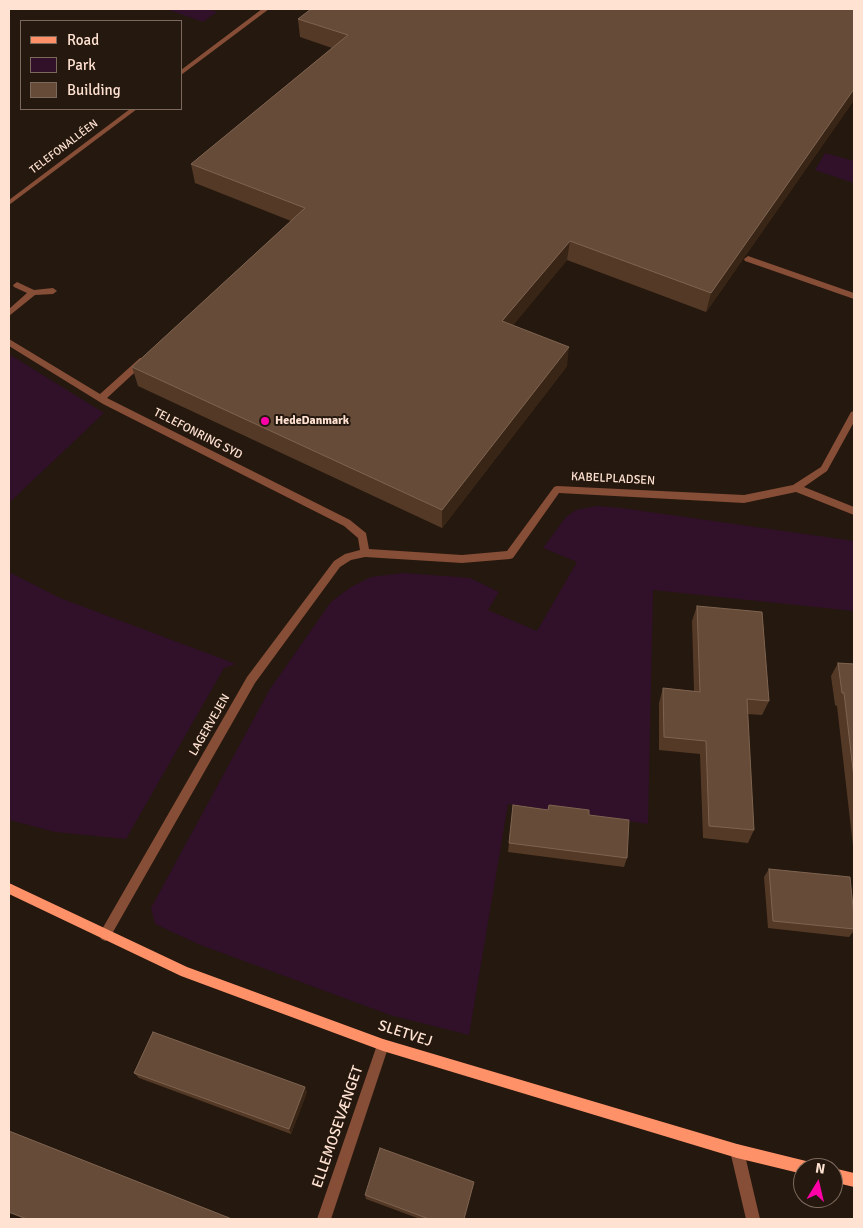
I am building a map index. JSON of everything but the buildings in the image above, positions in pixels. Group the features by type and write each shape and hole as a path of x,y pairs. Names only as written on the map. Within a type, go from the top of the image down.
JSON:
{"street":[{"path":"182,72 266,9"},
{"name":"TELEFONALLÉEN","path":"9,203 133,110"},
{"path":"748,259 854,296"},
{"path":"17,285 33,293 53,291"},
{"path":"9,313 33,293"},
{"name":"TELEFONRING SYD","path":"9,342 101,399 347,523 363,536 364,553"},
{"path":"101,399 150,354"},
{"name":"KABELPLADSEN","path":"364,553 462,559 510,555 558,489 744,499 796,488 824,469 854,414"},
{"path":"796,488 854,511"},
{"name":"LAGERVEJEN","path":"104,935 251,680 337,564 348,557 364,553"},
{"name":"SLETVEJ","path":"9,888 185,972 383,1045 737,1151 793,1165"},
{"name":"ELLEMOSEVÆNGET","path":"324,1219 383,1045"},
{"path":"737,1151 753,1219"}],"green space":[{"path":"166,9 208,9 217,12 203,22"},
{"path":"825,153 854,161 854,183 815,170"},
{"path":"9,354 104,413 9,503"},
{"path":"597,506 854,541 854,611 653,590 648,824 508,804 469,1035 390,1015 198,944 155,924 151,908 270,689 331,602 351,587 371,577 404,573 470,578 499,592 488,610 537,631 577,562 543,548 566,517 576,510"},
{"path":"9,572 60,598 236,664 224,668 126,839 55,832 9,820"}],"place":[{"name":"HedeDanmark","path":"265,421"}]}
